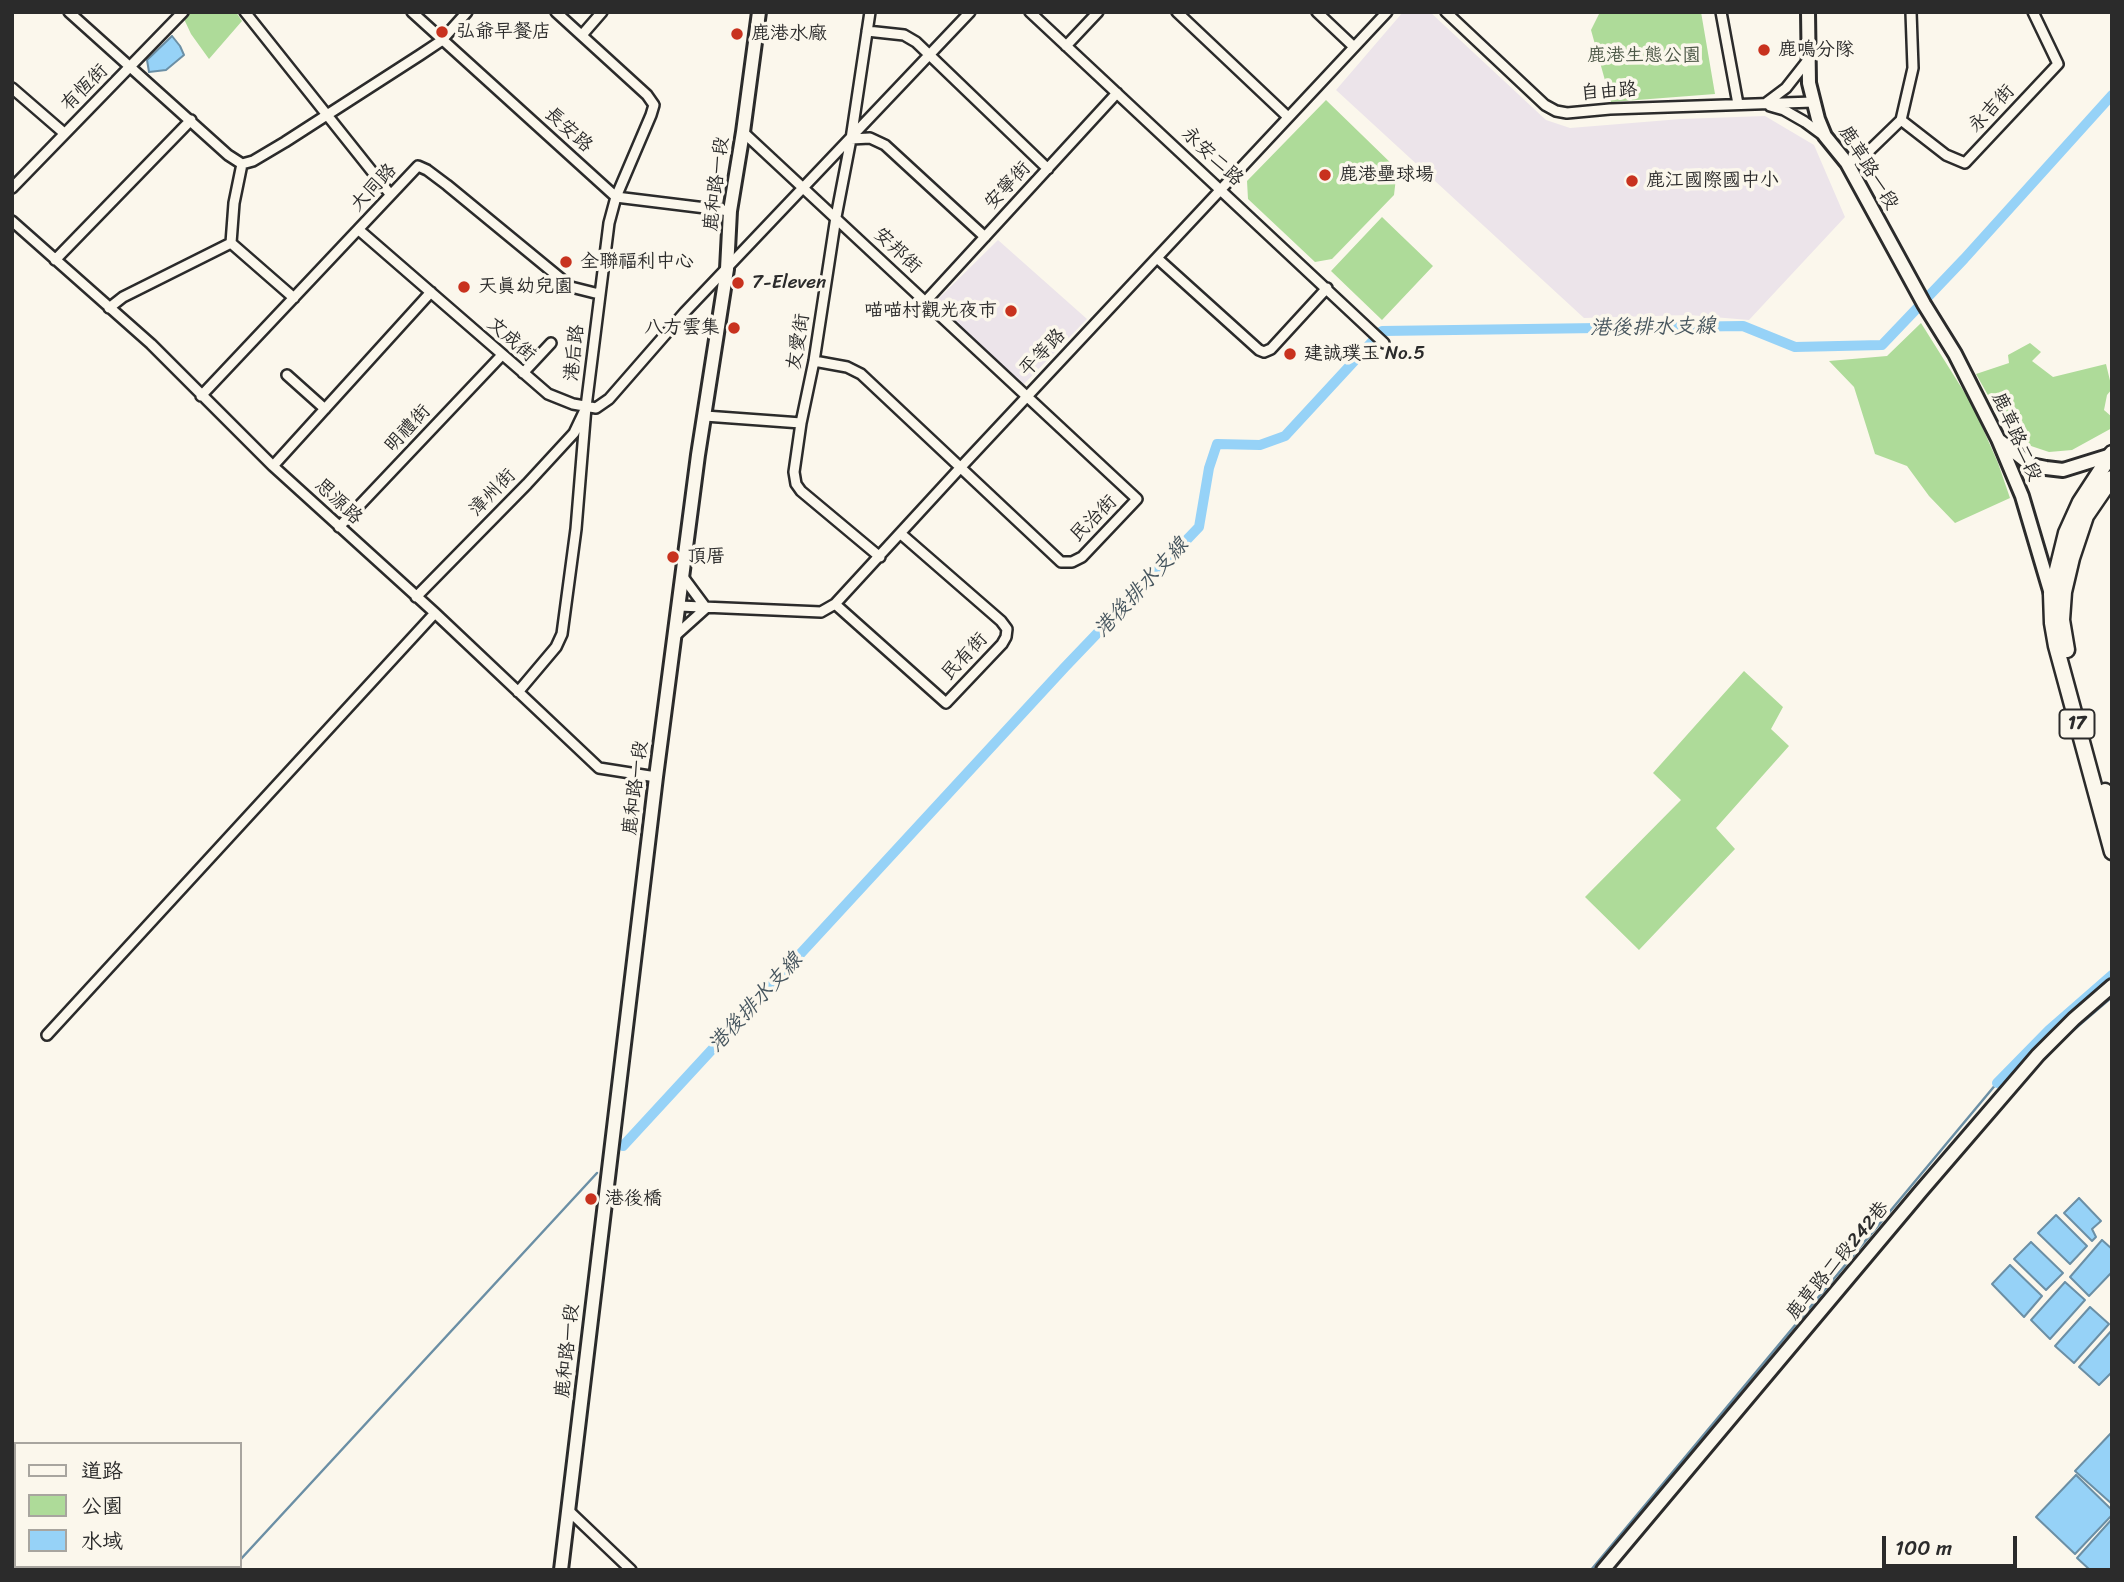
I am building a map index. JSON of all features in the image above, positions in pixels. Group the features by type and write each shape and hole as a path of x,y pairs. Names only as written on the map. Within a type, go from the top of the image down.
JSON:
{"main road":[{"name":"鹿和路一段","path":"561,1570 656,777 727,269 730,211 759,12"},
{"name":"鹿草路一段","path":"1808,12 1808,60 1813,102 1825,136 1847,163 1922,299"},
{"name":"鹿草路二段","path":"1922,299 1955,354 1998,439 2058,593 2065,642 2112,815"},
{"path":"1998,439 2031,465 2046,468 2063,470 2110,457"},
{"name":"17","path":"2058,593 2066,533 2080,502 2110,457"},
{"name":"17","path":"2058,593 2086,516 2112,478"},
{"name":"鹿草路二段","path":"2058,593 2052,623 2056,646 2112,852"},
{"name":"鹿草路二段242巷","path":"1603,1570 2038,1055 2112,986"}],"street":[{"path":"69,12 228,155 242,164 253,161 285,142 441,41 467,12"},
{"name":"有恆街","path":"12,188 183,12"},
{"path":"245,12 390,194"},
{"name":"長安路","path":"412,12 616,197"},
{"name":"港后路","path":"518,692 556,647 562,634 609,223 616,197 654,105 647,95 556,12"},
{"path":"582,35 602,12"},
{"name":"友愛街","path":"870,12 794,472 796,484 802,491 880,557"},
{"path":"586,407 596,408 609,399 685,312 970,12"},
{"name":"永安二路","path":"1030,12 1384,343"},
{"path":"1066,46 1098,12"},
{"path":"1177,12 1289,117"},
{"path":"1317,12 1354,47"},
{"name":"平等路","path":"835,604 1387,12"},
{"name":"自由路","path":"1446,12 1545,105 1556,111 1567,113 1813,102"},
{"path":"1721,12 1738,104"},
{"path":"1847,163 1869,151 1901,120 1913,68 1911,12"},
{"name":"永吉街","path":"1901,120 1946,155 1965,163 2058,64 2033,12"},
{"path":"1458,23 1462,13"},
{"path":"867,31 904,35 916,42 1048,169"},
{"path":"1765,104 1786,88 1808,60"},
{"path":"12,88 64,133"},
{"name":"安寧街","path":"925,302 1117,93"},
{"path":"1765,104 1784,110 1825,136"},
{"path":"55,260 191,120"},
{"name":"安邦街","path":"743,132 1026,397"},
{"path":"851,139 870,138 885,145 985,237"},
{"path":"231,243 234,203 242,164"},
{"name":"大同路","path":"201,396 418,166 427,170 571,287 599,294"},
{"path":"616,197 730,211"},
{"name":"思源路","path":"12,221 151,344 273,466 599,768 656,777"},
{"name":"文成街","path":"359,230 548,394 586,407"},
{"path":"231,243 294,299"},
{"path":"109,308 123,297 231,243"},
{"path":"1157,258 1259,350 1265,352 1271,349 1327,288"},
{"path":"273,466 430,292"},
{"path":"523,373 551,343"},
{"name":"明禮街","path":"339,527 502,355"},
{"path":"814,361 846,367 861,374 961,467"},
{"path":"287,375 325,409"},
{"name":"民治街","path":"961,467 1052,555 1066,563 1082,556 1138,499 1026,397"},
{"name":"漳州街","path":"416,597 574,433 586,407"},
{"path":"705,416 802,423"},
{"name":"民有街","path":"835,604 946,703 1002,644 1007,629 1001,621 901,534"},
{"path":"683,577 706,608"},
{"path":"679,606 821,612 835,604"},
{"path":"676,635 706,608"},
{"path":"47,1035 435,614"},
{"path":"569,1511 631,1570"}],"shaded area":[{"name":"鹿江國際國中小","path":"1403,12 1430,12 1546,120 1570,128 1681,119 1765,116 1814,145 1845,217 1749,320 1689,315 1584,318 1336,90"},
{"name":"喵喵村觀光夜市","path":"998,240 1087,319 1023,385 935,302"}],"green space":[{"path":"191,12 236,12 242,21 209,59 184,19"},
{"name":"鹿港生態公園","path":"1600,12 1701,12 1715,94 1611,102 1591,30"},
{"name":"鹿港壘球場","path":"1326,100 1397,169 1394,195 1332,259 1315,262 1248,199 1247,181"},
{"path":"1382,217 1433,266 1382,320 1331,271"},
{"path":"1921,323 1973,406 2010,498 1955,523 1929,496 1907,466 1875,454 1854,387 1829,361 1887,356"},
{"path":"2030,343 2041,352 2032,361 2053,377 2106,364 2112,389 2107,395 2104,410 2112,417 2112,428 2072,450 2049,452 2028,445 2007,429 1976,374 2009,363 2008,355"},
{"path":"1744,671 1783,707 1771,729 1789,746 1716,828 1735,849 1639,950 1585,897 1681,800 1653,773"}],"water":[{"path":"172,36 184,55 166,70 149,72 147,60"},
{"path":"2079,1198 2101,1221 2092,1229 2096,1237 2092,1241 2064,1213"},
{"path":"2056,1215 2087,1246 2070,1264 2038,1233"},
{"path":"2102,1240 2112,1249 2112,1272 2089,1296 2070,1277"},
{"path":"2031,1242 2063,1273 2046,1290 2014,1259"},
{"path":"2010,1265 2042,1296 2024,1317 1992,1284"},
{"path":"2065,1282 2085,1300 2050,1339 2031,1320"},
{"path":"2090,1307 2109,1324 2074,1363 2055,1346"},
{"path":"2112,1330 2112,1372 2099,1385 2079,1367"},
{"path":"2112,1432 2112,1504 2075,1471"},
{"path":"2076,1475 2112,1510 2112,1515 2075,1554 2036,1517"},
{"path":"2112,1519 2112,1570 2090,1570 2077,1558"}],"waterway":[{"name":"港後排水支線","path":"623,1146 1065,667 1199,527 1209,468 1217,444 1260,445 1285,436 1382,331 1743,326 1795,347 1882,345 1964,259 2112,95"},
{"path":"1997,1083 2049,1030 2112,975"},
{"path":"2063,1039 2112,997"},
{"path":"1591,1570 1997,1083"},
{"path":"242,1558 597,1173"},
{"path":"1612,1570 1702,1462"}],"place":[{"name":"弘爺早餐店","path":"442,32"},
{"name":"鹿港水廠","path":"737,34"},
{"name":"鹿鳴分隊","path":"1764,50"},
{"name":"鹿港壘球場","path":"1325,175"},
{"name":"鹿江國際國中小","path":"1632,181"},
{"name":"全聯福利中心","path":"566,262"},
{"name":"7-Eleven","path":"738,283"},
{"name":"天真幼兒園","path":"464,287"},
{"name":"喵喵村觀光夜市","path":"1011,311"},
{"name":"八方雲集","path":"734,328"},
{"name":"建誠璞玉 No.5","path":"1290,354"},
{"name":"頂厝","path":"673,557"},
{"name":"港後橋","path":"591,1199"}]}
